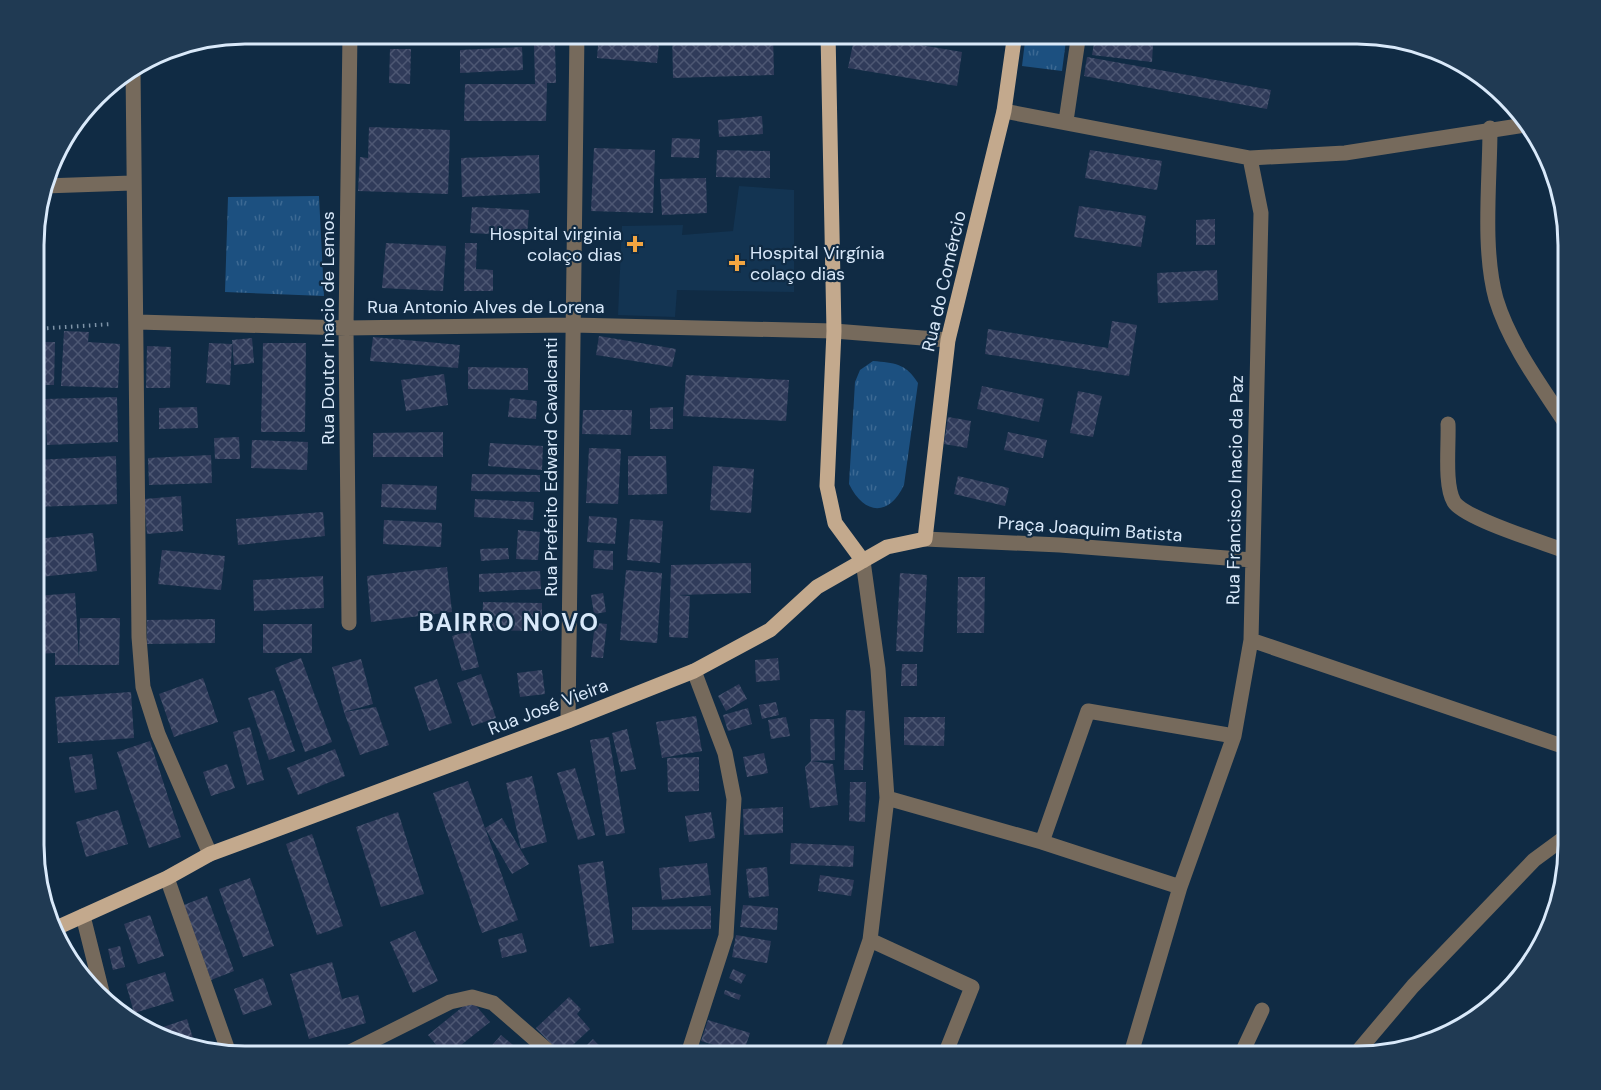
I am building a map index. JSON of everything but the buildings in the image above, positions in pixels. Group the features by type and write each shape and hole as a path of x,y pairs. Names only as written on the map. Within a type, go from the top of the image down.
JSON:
{"main road":[{"path":"828,44 834,331 827,486 835,523 863,561"},
{"name":"Rua do Comércio","path":"925,539 948,340 1004,111 1013,44"},
{"name":"Rua José Vieira","path":"60,926 167,878 210,854 568,721 694,671 770,630 817,587 888,547 925,539"}],"street":[{"name":"Rua Doutor Inacio de Lemos","path":"349,623 346,328 350,44"},
{"name":"Rua Prefeito Edward Cavalcanti","path":"568,721 577,44"},
{"path":"1066,121 1077,44"},
{"path":"133,78 132,183 138,322 138,586 142,687 158,734 210,854"},
{"path":"1004,111 1066,121 1250,158 1345,153 1490,128 1518,126"},
{"path":"1490,128 1490,249 1496,299 1506,325 1557,409"},
{"name":"Rua Francisco Inacio da Paz","path":"1133,1046 1180,887 1234,736 1251,640 1261,213 1250,158"},
{"path":"52,186 132,183"},
{"name":"Rua Antonio Alves de Lorena","path":"138,322 346,328 572,325 834,331 948,340"},
{"path":"1449,424 1449,487 1455,502 1471,515 1557,548"},
{"name":"Praça Joaquim Batista","path":"925,539 1060,545 1252,560"},
{"path":"834,1046 870,940 886,798 878,669 863,561"},
{"path":"1251,640 1557,744"},
{"path":"691,1046 726,936 734,799 724,753 694,671"},
{"path":"1042,842 1088,711 1234,736"},
{"path":"886,798 1042,842 1180,887"},
{"path":"1362,1046 1413,986 1534,860 1557,843"},
{"path":"167,878 226,1045"},
{"path":"83,916 100,985"},
{"path":"870,940 972,987 948,1046"},
{"path":"362,1046 450,1002 472,998 493,1003 542,1046"},
{"path":"1245,1046 1262,1010"}],"path":[{"path":"44,328 138,322"}],"shaded area":[{"name":"Hospital Virgínia colaço dias","path":"739,186 794,190 794,292 677,290 675,317 618,315 622,226 683,225 682,235 733,231"}],"green space":[{"path":"1025,44 1066,44 1062,71 1022,66"},
{"path":"319,196 324,296 225,292 228,197"},
{"path":"873,361 899,365 909,371 918,383 904,485 891,503 876,508 862,502 849,484 855,382 860,370"}],"place":[{"name":"Hospital virginia colaço dias","path":"635,244"},
{"name":"Hospital Virgínia colaço dias","path":"737,263"}],"district":[{"name":"BAIRRO NOVO","path":"509,623"}]}
